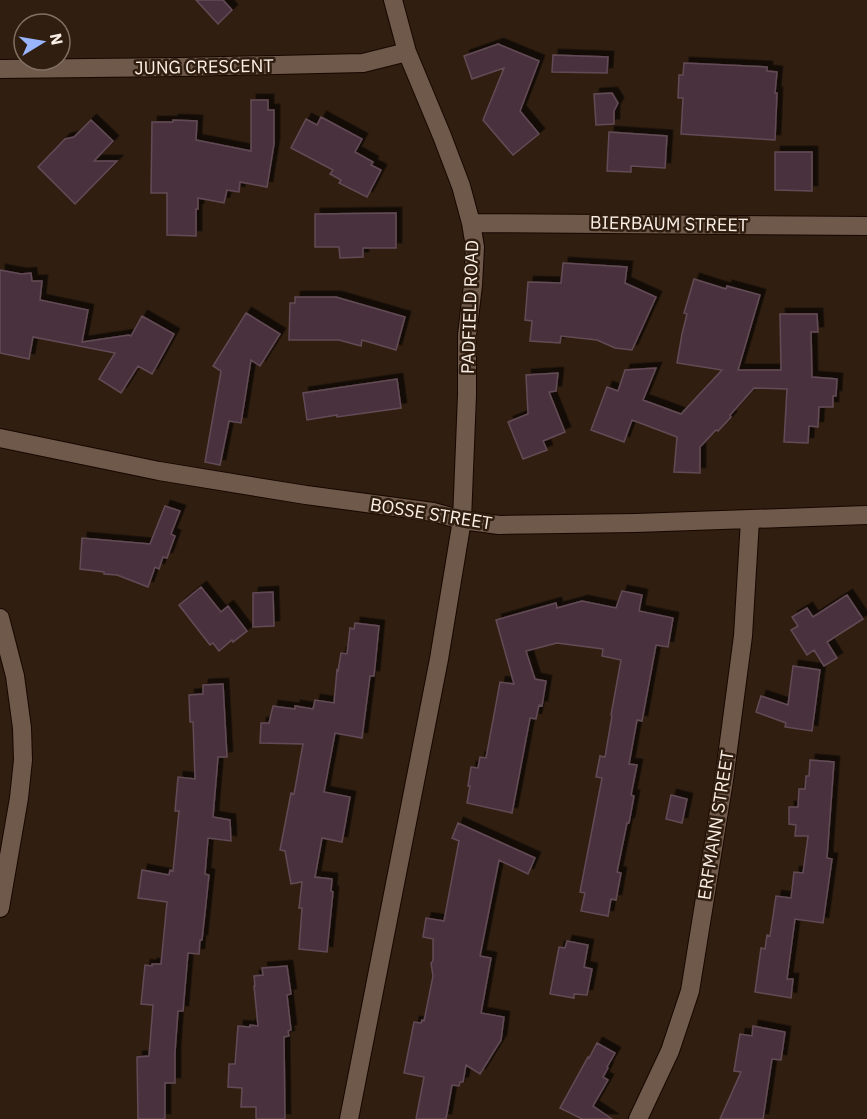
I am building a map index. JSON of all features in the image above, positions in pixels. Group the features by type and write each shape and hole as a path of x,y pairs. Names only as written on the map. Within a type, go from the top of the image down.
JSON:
{"street":[{"name":"PADFIELD ROAD","path":"393,0 407,52 461,186 475,247 467,335 462,520"},
{"name":"JUNG CRESCENT","path":"0,69 181,68 363,63 407,52"},
{"name":"BIERBAUM STREET","path":"471,222 867,226"},
{"name":"BOSSE STREET","path":"0,438 159,471 306,495 433,512 462,520 500,525 867,515"},
{"name":"ERFMANN STREET","path":"638,1119 670,1051 690,991 715,838 743,636 750,519"},
{"path":"349,1119 439,659 462,520"},
{"path":"0,618 15,676 22,728 23,760 19,798 0,908"}],"building":[{"path":"196,0 223,0 232,10 218,24"},
{"path":"498,44 539,61 520,111 539,134 513,155 483,120 504,68 472,79 464,56"},
{"path":"553,55 608,57 607,73 552,72"},
{"path":"684,63 767,67 767,71 777,72 775,140 681,134 683,98 678,98 679,75 683,75"},
{"path":"612,93 618,103 614,111 614,124 596,125 594,94"},
{"path":"251,100 268,100 268,110 274,110 274,144 267,187 240,182 239,192 227,190 224,203 198,198 196,236 167,235 167,193 151,193 152,122 197,121 196,140 251,151"},
{"path":"321,117 362,139 355,152 373,162 371,165 381,170 367,197 339,183 341,180 330,174 333,170 291,148 306,119 317,125"},
{"path":"91,120 113,141 94,161 117,161 75,204 38,167 65,139 74,137"},
{"path":"609,132 667,136 665,168 631,166 631,172 607,171"},
{"path":"775,152 812,152 812,191 775,190"},
{"path":"396,213 396,248 363,248 363,257 340,258 339,247 315,247 315,214"},
{"path":"563,263 627,267 625,283 656,297 632,350 615,348 597,340 561,336 560,343 530,341 532,321 525,320 528,282 561,283"},
{"path":"0,270 21,274 31,273 32,281 42,281 40,300 88,310 82,342 131,336 142,316 174,334 152,374 138,366 121,393 99,379 115,353 33,337 29,359 0,353"},
{"path":"694,279 726,289 727,286 760,295 738,370 781,370 780,314 817,314 818,332 811,332 812,377 837,379 836,396 833,396 833,407 819,407 818,427 809,426 808,443 784,442 787,389 754,388 730,415 731,417 700,447 700,473 674,472 677,437 632,420 624,442 591,430 607,387 618,391 625,370 656,368 643,400 681,414 722,370 677,363 687,314 684,313"},
{"path":"295,297 336,297 405,317 396,350 362,340 361,346 339,340 289,340 290,303 295,303"},
{"path":"246,313 280,334 260,366 251,360 241,423 229,421 220,465 205,462 221,371 213,366"},
{"path":"558,373 556,391 549,392 565,432 543,441 547,450 523,459 508,422 528,414 526,375"},
{"path":"397,379 401,408 307,420 303,393"},
{"path":"165,506 180,511 171,534 175,536 167,558 163,557 159,569 155,567 148,587 117,575 80,569 82,538 150,544"},
{"path":"201,587 221,612 228,606 247,631 219,651 213,643 210,645 179,605"},
{"path":"622,591 642,595 639,611 673,618 668,647 656,645 642,721 637,720 629,764 637,765 631,795 634,796 617,872 621,873 616,900 611,899 608,916 581,911 585,893 580,892 602,778 596,777 600,756 605,757 621,660 602,656 603,649 557,643 526,651 535,679 546,681 542,706 539,705 536,719 530,718 512,813 467,803 471,767 478,768 480,757 486,758 500,682 514,684 496,620 556,603 557,608 582,601 616,608"},
{"path":"273,592 274,626 253,627 253,593"},
{"path":"847,595 863,619 827,642 837,658 824,666 814,650 807,655 791,630 798,626 792,617 807,608 813,617"},
{"path":"355,623 379,626 374,676 370,676 362,738 335,733 324,792 350,797 342,842 322,838 315,877 332,879 331,891 333,892 327,952 299,949 302,908 299,908 302,882 291,884 285,851 280,850 291,793 294,794 303,744 260,743 261,723 269,723 273,706 313,709 315,700 334,703 341,653 347,654 350,628 354,629"},
{"path":"793,666 820,670 812,731 785,727 786,723 756,712 761,696 788,705"},
{"path":"223,684 227,757 218,757 213,817 230,820 231,841 208,838 205,874 209,875 202,940 200,940 199,954 188,953 183,1011 178,1011 175,1083 165,1083 165,1119 138,1119 137,1057 149,1056 153,1005 141,1004 145,965 161,964 167,902 138,898 142,870 169,875 170,870 173,871 179,811 175,811 178,777 195,779 193,722 190,722 189,695 203,694 203,685"},
{"path":"810,760 834,762 827,858 832,859 823,923 795,919 787,979 793,979 791,998 755,992 761,948 765,949 767,935 770,936 776,896 791,898 794,872 803,873 808,836 795,836 796,825 789,824 789,807 798,807 799,789 805,789"},
{"path":"671,795 687,799 682,823 666,819"},
{"path":"458,823 535,858 528,874 499,860 480,956 491,958 481,1013 504,1017 501,1040 480,1074 466,1065 463,1082 460,1082 459,1086 452,1085 446,1119 416,1119 424,1077 404,1073 414,1022 424,1021 433,976 431,963 433,961 433,939 423,937 426,918 444,921 459,841 452,838"},
{"path":"567,941 588,945 584,967 592,969 587,995 574,994 574,998 550,994 559,947 565,948"},
{"path":"287,966 291,994 287,995 291,1030 288,1031 289,1036 284,1037 285,1119 256,1119 256,1107 241,1107 242,1088 228,1087 229,1064 235,1064 238,1026 258,1026 254,976 263,975 262,968"},
{"path":"753,1026 785,1032 781,1060 772,1059 763,1119 720,1119 741,1072 734,1071 740,1034 752,1036"},
{"path":"597,1043 615,1053 603,1077 608,1080 593,1106 612,1119 582,1119 560,1108"}]}
